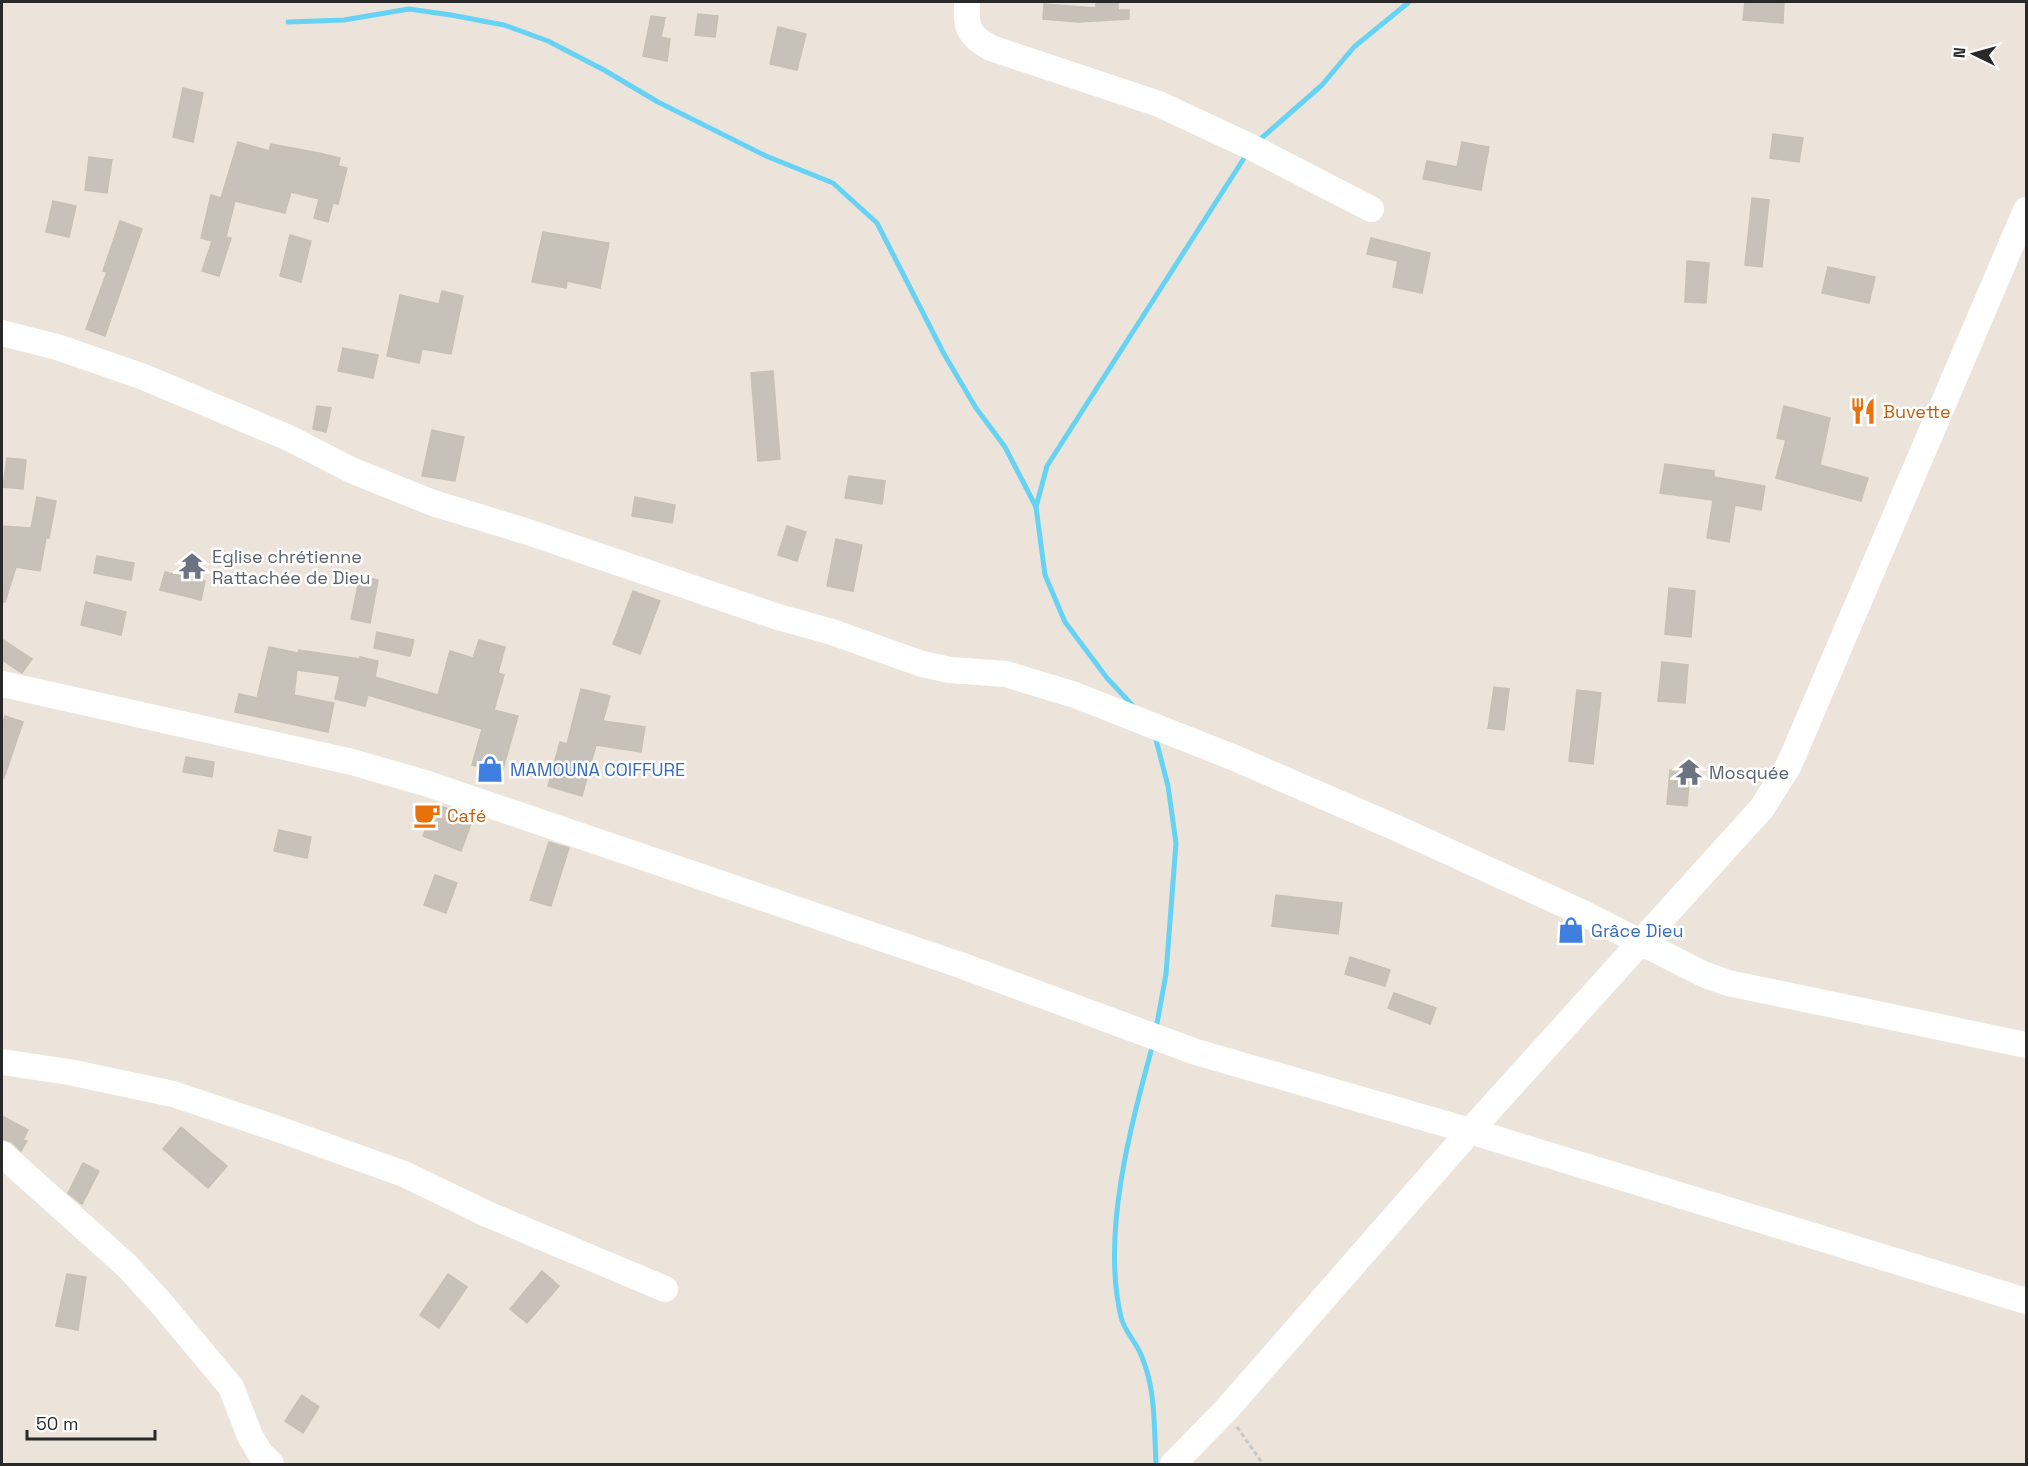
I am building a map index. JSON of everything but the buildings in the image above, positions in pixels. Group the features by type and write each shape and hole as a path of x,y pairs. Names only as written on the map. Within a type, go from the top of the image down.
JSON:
{"street":[{"path":"967,2 966,25 972,36 991,48 1159,104 1251,147 1371,209"},
{"path":"1173,1464 1226,1410 1470,1131 1756,815 1789,765 2026,210"},
{"path":"2,333 57,347 141,376 289,438 351,470 434,503 528,532 775,616 832,632 922,664 950,670 1006,674 1075,695 1230,756 1401,830 1583,913 1692,969 1728,984 2026,1045"},
{"path":"2,684 352,762 425,783 960,965 1196,1052 1470,1131 2026,1301"},
{"path":"2,1062 69,1071 173,1094 281,1130 404,1174 487,1214 665,1289"},
{"path":"2,1154 127,1266 160,1302 231,1387 250,1436 260,1453 271,1464"}],"path":[{"path":"1226,1410 1263,1464"}],"waterway":[{"path":"1256,143 1322,85 1354,47 1409,2"},
{"path":"288,22 344,20 409,9 504,25 548,41 658,102 766,156 833,183 877,223 944,354 976,408 1005,447 1036,507"},
{"path":"1134,707 1107,678 1065,622 1045,575 1036,507 1047,466 1248,152"},
{"path":"1155,736 1168,786 1176,843 1166,974 1156,1029"},
{"path":"1153,1044 1121,1179 1114,1250 1121,1317 1140,1352 1150,1383 1154,1410 1156,1464"}],"place":[{"name":"Buvette","path":"1863,411"},
{"name":"Eglise chrétienne Rattachée de Dieu","path":"192,566"},
{"name":"MAMOUNA COIFFURE","path":"490,769"},
{"name":"Mosquée","path":"1689,772"},
{"name":"Café","path":"427,815"},
{"name":"Grâce Dieu","path":"1571,930"}]}
